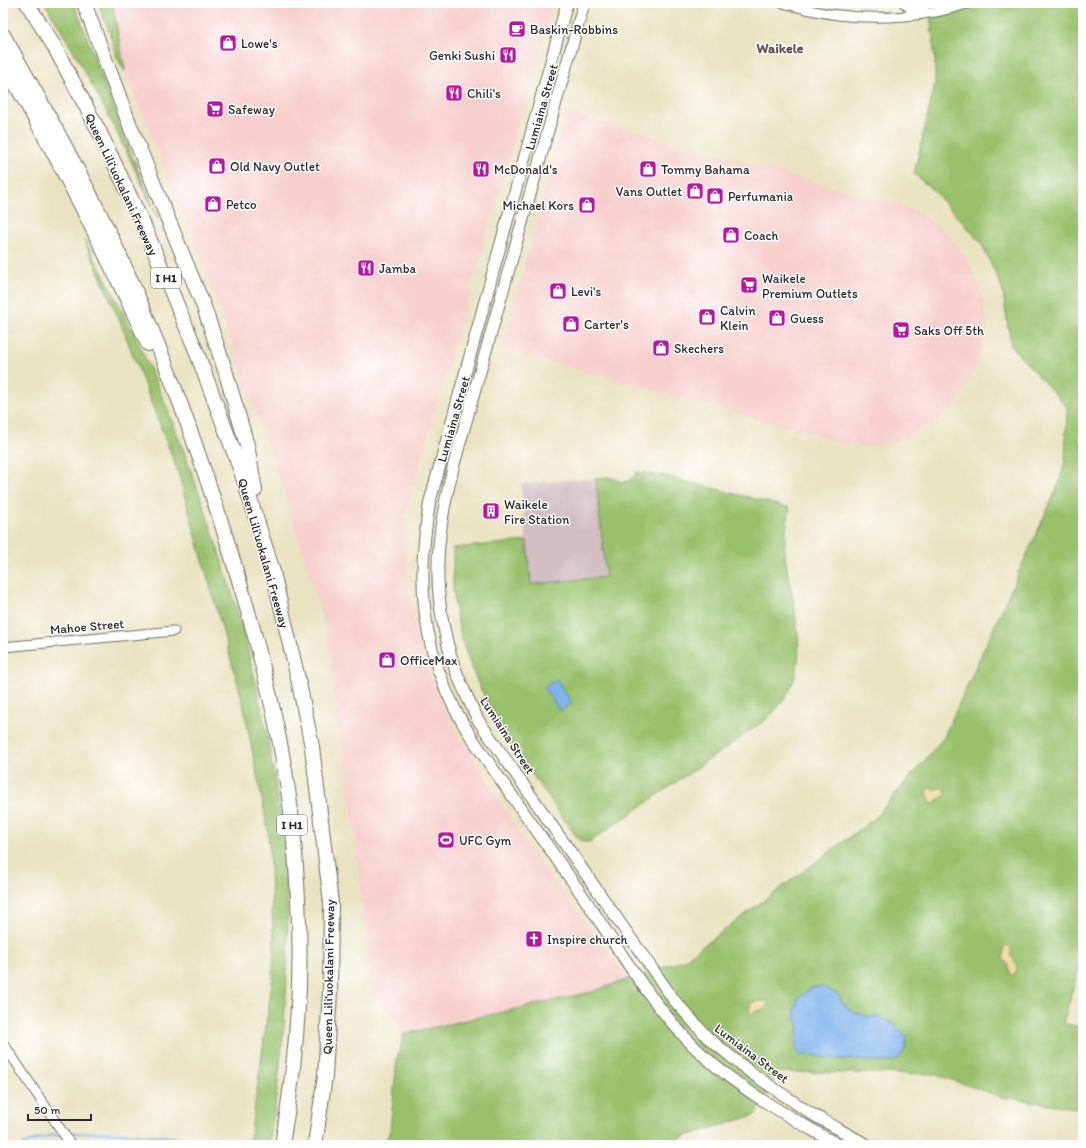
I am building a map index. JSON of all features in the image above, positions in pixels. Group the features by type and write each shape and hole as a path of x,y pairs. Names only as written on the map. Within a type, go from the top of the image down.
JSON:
{"highway":[{"name":"Queen Liliʻuokalani Freeway","path":"27,3 54,46 99,131 144,226 195,348 241,471 272,568 299,683 312,747 331,903 330,992 325,1076 315,1145"},
{"path":"84,3 132,131 190,271 225,370 247,445 272,568"},
{"name":"I H1","path":"3,35 40,99 111,237 172,380 200,459 240,583 274,718 287,784 294,843 300,967 298,1019 282,1145"},
{"path":"3,62 28,106 114,273 162,376 218,513"}],"main road":[{"name":"Lumiaina Street","path":"567,3 430,501 425,529 422,581 432,649 441,677 464,725 640,979 678,1030 727,1076 774,1107 838,1145"},
{"name":"Lumiaina Street","path":"584,3 446,499 442,520 438,574 441,613 450,653 478,720 674,1000 708,1038 750,1072 810,1113 867,1145"}],"street":[{"path":"783,3 837,15 863,17 917,14 969,3"},
{"path":"904,3 917,14"},
{"path":"917,14 927,3"},
{"name":"Mahoe Street","path":"3,647 174,631"},
{"path":"3,1043 70,1145"}],"shaded area":[{"path":"112,3 554,3 405,515 406,560 414,622 428,671 446,712 525,843 628,979 591,992 404,1034 371,990 353,822 326,631 285,495 205,268 125,71"},
{"name":"Waikele Premium Outlets","path":"566,112 904,207 921,215 943,230 969,262 982,293 985,311 985,331 981,351 975,370 967,387 959,399 933,423 906,437 879,445 860,446 839,443 807,432 502,349"},
{"path":"596,478 606,577 531,584 521,484"}],"green space":[{"path":"45,3 74,3 131,153 158,218 114,126 78,59"},
{"path":"98,3 112,3 125,71 117,58 108,27"},
{"path":"929,3 1083,3 1083,431 1078,440 1083,444 1083,954 1063,1023 1083,1028 1083,1109 1002,1097 934,1074 779,1072 755,1115 656,1145 384,1145 390,1131 397,1059 404,1034 591,992 684,960 874,819 943,739 1059,484 1065,461 1067,407 1011,346 1002,287 981,243 933,190 914,174 935,84 935,60"},
{"path":"84,239 146,360 188,464 224,568 253,672 265,726 275,779 282,833 288,942 282,1044 269,1145 249,1145 273,976 274,947 268,830 242,699 177,469 121,324"},
{"path":"637,472 665,476 790,508 785,535 785,555 797,623 799,641 798,658 795,675 789,691 778,707 763,722 591,841 585,842 581,841 576,836 523,761 491,709 477,681 466,653 456,614 453,586 453,548 527,541 531,584 606,577 596,478 608,477 623,482 629,481"}],"sand":[{"path":"943,787 946,791 945,796 937,800 934,804 930,802 927,792 929,788 934,790"},
{"path":"1008,945 1011,956 1017,966 1017,971 1014,975 1010,974 1009,965 1003,959 1004,947"},
{"path":"751,1002 769,1002 766,1008 752,1014 749,1012"}],"water":[{"path":"556,679 572,703 560,711 544,688"},
{"path":"813,987 824,987 839,995 842,1003 852,1011 869,1017 880,1017 893,1024 907,1037 906,1046 900,1058 888,1062 827,1058 810,1054 801,1056 796,1050 799,1026 796,1020 795,1009 799,997"}],"waterway":[{"path":"67,1134 96,1132 125,1133 175,1138 205,1145"},
{"path":"23,1145 52,1135 62,1134"}],"place":[{"name":"Baskin-Robbins","path":"517,29"},
{"name":"Lowe's","path":"228,43"},
{"name":"Genki Sushi","path":"508,55"},
{"name":"Chili's","path":"454,93"},
{"name":"Safeway","path":"215,109"},
{"name":"Old Navy Outlet","path":"217,166"},
{"name":"McDonald's","path":"481,169"},
{"name":"Tommy Bahama","path":"648,169"},
{"name":"Vans Outlet","path":"695,191"},
{"name":"Perfumania","path":"715,196"},
{"name":"Petco","path":"213,204"},
{"name":"Michael Kors","path":"587,205"},
{"name":"Coach","path":"731,235"},
{"name":"Jamba","path":"366,268"},
{"name":"Waikele Premium Outlets","path":"749,285"},
{"name":"Levi's","path":"558,291"},
{"name":"Calvin Klein","path":"707,317"},
{"name":"Guess","path":"777,318"},
{"name":"Carter's","path":"571,324"},
{"name":"Saks Off 5th","path":"901,330"},
{"name":"Skechers","path":"661,348"},
{"name":"Waikele Fire Station","path":"491,511"},
{"name":"OfficeMax","path":"387,660"},
{"name":"UFC Gym","path":"446,840"},
{"name":"Inspire church","path":"534,939"}],"district":[{"name":"Waikele","path":"780,48"}]}
